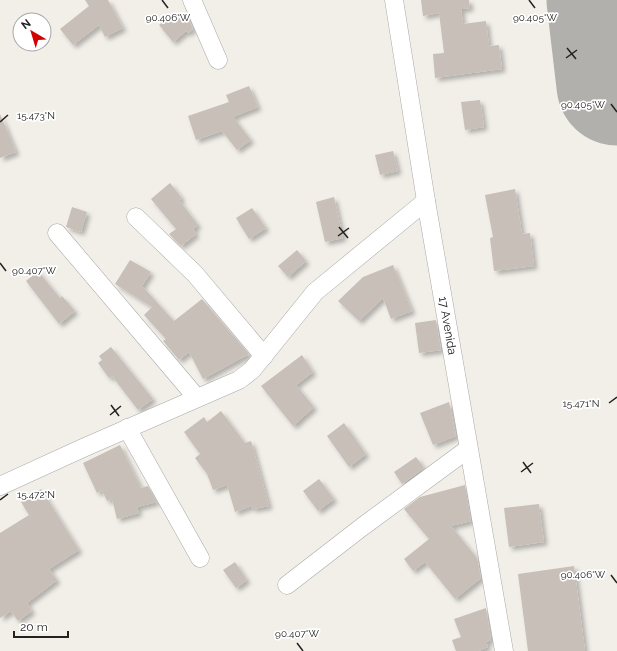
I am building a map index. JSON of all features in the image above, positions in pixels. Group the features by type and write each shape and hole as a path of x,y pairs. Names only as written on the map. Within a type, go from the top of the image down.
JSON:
{"street":[{"path":"192,0 218,60"},
{"name":"17 Avenida","path":"394,0 426,201 504,651"},
{"path":"0,486 127,428 239,380 252,370 315,292 426,201"},
{"path":"136,217 195,274 264,356"},
{"path":"57,233 197,398"},
{"path":"127,428 200,558"},
{"path":"287,585 362,526 468,448"}],"building":[{"path":"85,0 108,0 123,28 105,37 99,25 73,45 60,29 89,6"},
{"path":"421,0 469,0 470,8 461,9 463,24 486,21 489,46 499,45 502,69 435,78 433,54 444,53 439,13 423,16"},
{"path":"186,12 193,29 188,33 186,31 173,42 159,25 170,15 175,21"},
{"path":"249,86 258,107 233,117 251,140 237,150 222,131 196,140 188,116 229,102 226,95"},
{"path":"480,100 484,127 465,130 461,102"},
{"path":"0,114 16,152 0,158"},
{"path":"393,151 398,171 380,175 375,155"},
{"path":"170,183 182,198 179,200 198,225 193,229 196,234 181,246 169,234 176,229 151,199"},
{"path":"515,189 522,234 530,233 534,266 494,271 490,238 493,237 485,195"},
{"path":"334,197 343,238 325,242 316,202"},
{"path":"72,207 87,212 81,232 66,227"},
{"path":"252,208 266,228 249,239 236,218"},
{"path":"297,250 306,261 288,277 278,266"},
{"path":"130,260 151,272 142,286 174,321 202,299 249,354 203,379 189,352 179,360 163,341 166,339 144,315 152,307 115,284"},
{"path":"393,265 412,311 391,319 383,298 359,321 338,301 363,277"},
{"path":"38,271 60,298 62,296 75,311 59,324 26,281"},
{"path":"436,320 441,350 419,353 415,323"},
{"path":"111,347 153,399 138,410 112,376 109,378 98,363 102,360 99,356"},
{"path":"302,355 313,372 296,385 314,407 293,426 261,386"},
{"path":"449,402 456,436 433,445 420,413"},
{"path":"221,411 245,443 251,441 269,506 253,509 252,506 235,512 227,485 213,490 207,474 195,458 200,454 184,432 204,417 207,422"},
{"path":"344,423 366,454 349,467 327,436"},
{"path":"120,445 141,488 148,486 157,502 137,507 139,513 117,519 112,499 107,501 102,490 97,493 83,463"},
{"path":"416,457 424,468 402,484 394,472"},
{"path":"319,479 334,499 318,511 303,491"},
{"path":"465,485 471,521 451,526 477,558 481,578 455,599 425,562 413,571 404,559 429,539 404,509 420,497"},
{"path":"41,489 79,550 49,569 57,580 27,603 32,611 18,621 11,611 0,618 0,533 29,515 21,502"},
{"path":"539,504 544,542 509,547 504,508"},
{"path":"235,562 247,580 236,588 223,570"},
{"path":"574,566 585,651 528,651 518,574"},
{"path":"486,608 491,640 486,642 488,647 478,651 456,651 452,640 461,637 454,619"}],"runway":[{"path":"607,0 617,85"}]}
